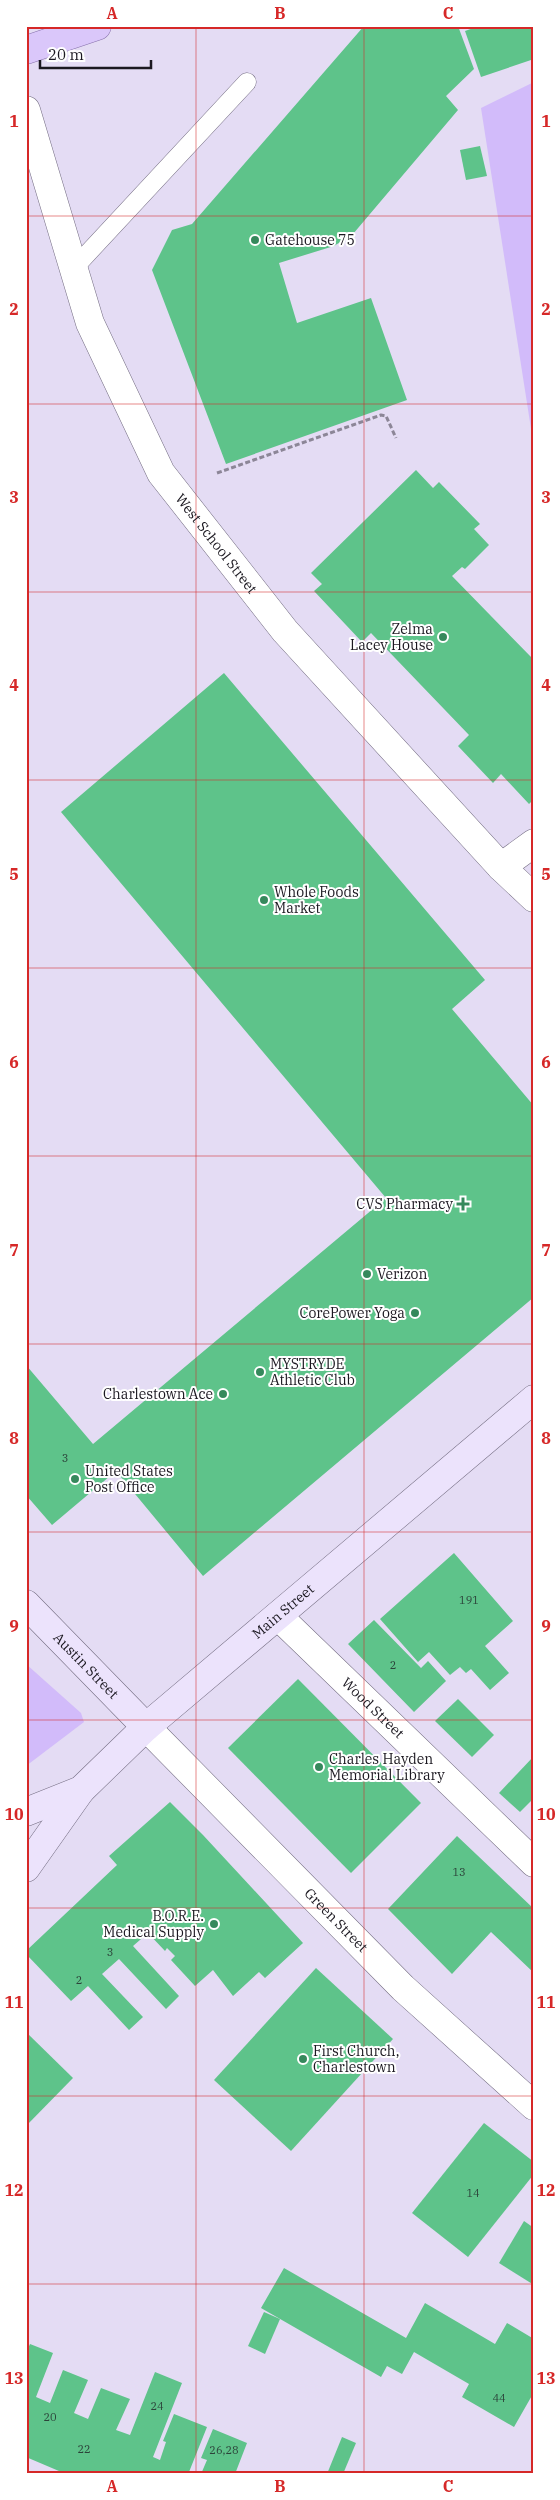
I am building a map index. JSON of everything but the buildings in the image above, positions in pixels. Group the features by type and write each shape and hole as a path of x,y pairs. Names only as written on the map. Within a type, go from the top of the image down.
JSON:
{"main road":[{"path":"26,50 97,26"},
{"name":"Main Street","path":"26,1812 81,1790 146,1727 534,1399"},
{"name":"Austin Street","path":"26,1604 146,1727"},
{"path":"26,1868 81,1790"}],"street":[{"name":"West School Street","path":"26,110 90,323 161,473 285,631 502,867 534,898"},
{"path":"502,867 534,843"},
{"name":"Wood Street","path":"278,1616 534,1862"},
{"name":"Green Street","path":"146,1727 403,1988 534,2106"}],"lane":[{"path":"74,268 247,82"}],"path":[{"path":"217,473 380,414 386,416 396,438"}],"shaded area":[{"path":"534,82 534,448 481,108"},
{"path":"26,1664 81,1713 84,1722 26,1766"}],"place":[{"name":"Gatehouse 75","path":"255,240"},
{"name":"Zelma Lacey House","path":"443,637"},
{"name":"Whole Foods Market","path":"264,900"},
{"name":"CVS Pharmacy","path":"463,1204"},
{"name":"Verizon","path":"367,1274"},
{"name":"CorePower Yoga","path":"415,1313"},
{"name":"MYSTRYDE Athletic Club","path":"260,1372"},
{"name":"Charlestown Ace","path":"223,1394"},
{"name":"United States Post Office","path":"75,1479"},
{"name":"Charles Hayden Memorial Library","path":"319,1767"},
{"name":"B.O.R.E. Medical Supply","path":"214,1924"},
{"name":"First Church, Charlestown","path":"303,2059"}]}
